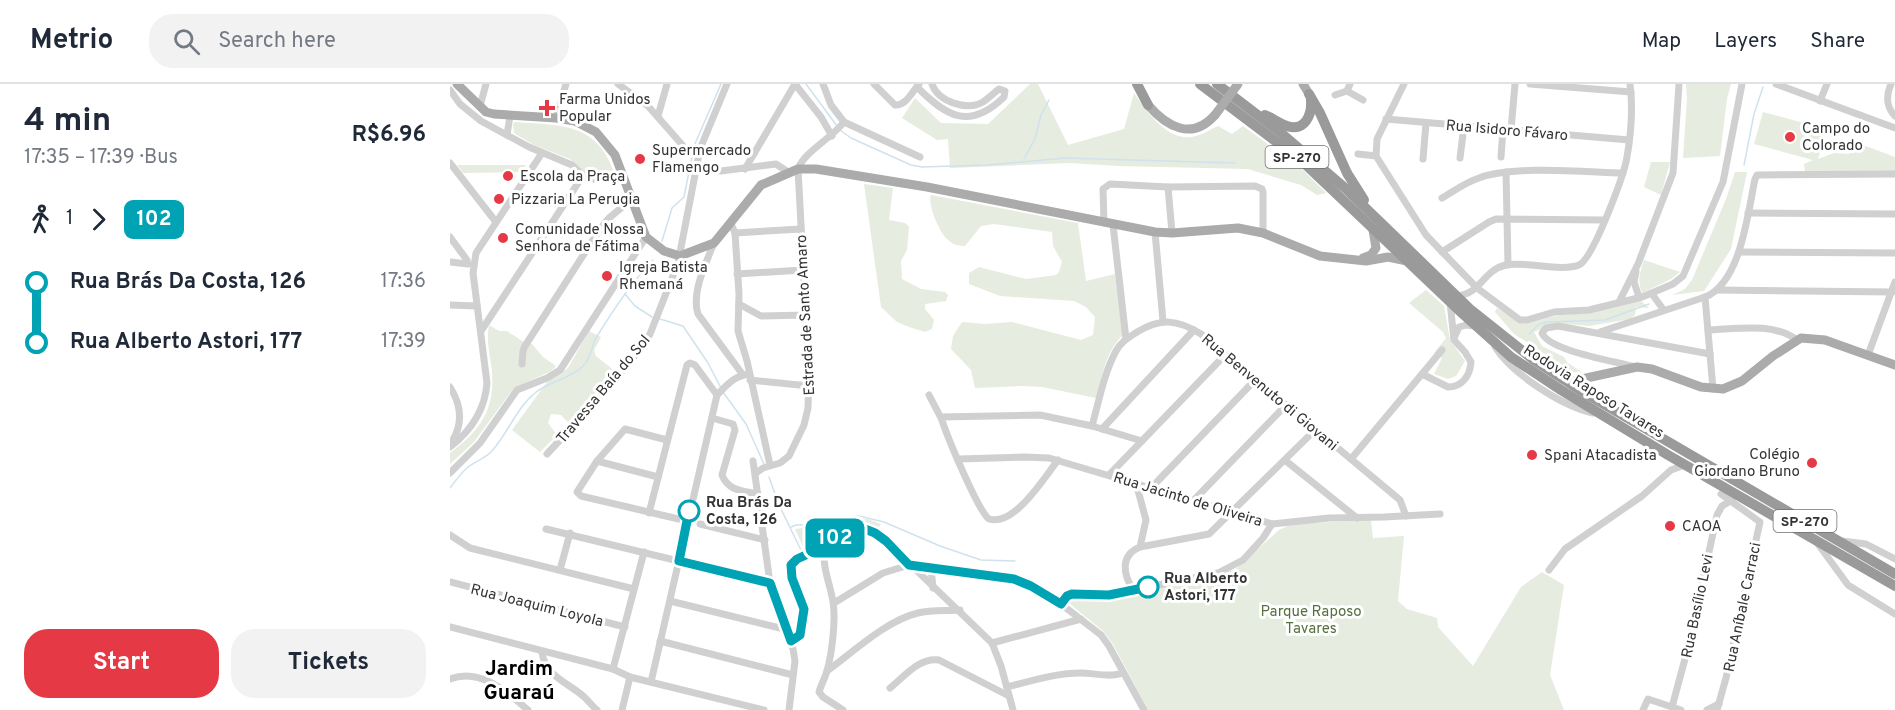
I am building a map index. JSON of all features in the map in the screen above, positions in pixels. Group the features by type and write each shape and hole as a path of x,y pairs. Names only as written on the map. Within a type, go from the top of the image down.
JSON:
{"highway":[{"path":"1137,84 1148,105"},
{"path":"1144,84 1148,105"},
{"path":"1195,84 1215,89"},
{"name":"Rodovia Raposo Tavares","path":"1200,84 1215,89 1244,106 1307,154 1372,213 1454,299 1476,326 1530,370 1715,482 1736,499 1815,540 1895,586"},
{"name":"Rodovia Raposo Tavares","path":"1215,89 1303,162 1407,261 1525,353 1583,392 1895,574"},
{"path":"1244,106 1290,127 1297,127 1304,123 1311,113 1306,89"},
{"path":"1306,89 1320,113 1347,173 1372,213"}],"main road":[{"path":"457,84 483,113 575,121 596,132 610,147 646,237 664,251 680,256 714,243 733,229 761,185 793,170 827,171 927,187 1155,232 1172,233 1238,228 1263,233 1320,256 1366,261 1388,257 1407,261"},
{"path":"1148,105 1165,121 1183,129 1199,127 1215,116 1238,84"},
{"path":"1361,259 1371,255 1376,248 1373,230"},
{"path":"1568,382 1637,367 1652,369 1713,389 1723,389 1736,385 1797,340 1809,338 1825,340 1894,364"},
{"path":"1583,392 1590,378"}],"street":[{"path":"483,113 486,84"},
{"path":"556,118 566,84"},
{"path":"618,84 648,106 685,148"},
{"path":"658,116 667,84"},
{"name":"Travessa Baía do Sol","path":"547,454 638,352 656,322 680,256 695,168 703,138 726,84"},
{"path":"745,169 795,84 821,117 839,128 920,157"},
{"path":"874,84 895,105 903,104 918,85 944,111 958,115 979,114 987,111 1005,97 1005,91 999,89 980,103 951,103 940,96 932,84"},
{"path":"1404,84 1376,144 1376,156 1418,225 1442,252 1478,288 1516,318 1523,320 1554,312 1589,310 1652,294 1679,280 1688,267 1727,170 1742,84"},
{"path":"1501,157 1515,84"},
{"path":"1422,374 1448,387 1461,384 1469,373 1471,363 1466,352 1454,340 1454,299 1469,295 1493,271 1508,265 1579,265 1587,259 1623,173 1629,140 1631,88 1530,84"},
{"path":"1619,302 1638,264 1673,173 1679,84"},
{"path":"1776,84 1895,128"},
{"path":"1820,101 1827,84"},
{"path":"1891,84 1887,99 1891,112 1895,116"},
{"path":"824,85 839,128"},
{"path":"1335,95 1349,88 1363,100"},
{"path":"450,90 465,108 483,113 507,135 572,165 582,177 591,180 625,180"},
{"path":"507,135 510,116"},
{"name":"Rua Isidoro Fávaro","path":"1386,119 1629,140"},
{"path":"1423,159 1426,123"},
{"path":"1460,158 1464,126"},
{"path":"695,168 721,171 776,164 793,170 839,128"},
{"path":"453,263 470,261 542,153"},
{"path":"1358,154 1376,156"},
{"path":"450,163 496,222"},
{"name":"Estrada de Santo Amaro","path":"756,473 786,460 807,415 809,386 806,315 801,229 793,170"},
{"path":"1442,198 1478,178 1506,172 1623,173"},
{"path":"1506,172 1508,265"},
{"path":"1600,332 1663,309 1705,297 1717,290 1740,252 1757,175 1895,174"},
{"path":"481,332 582,177"},
{"path":"1126,339 1103,189 1107,185 1259,187 1263,192 1263,233"},
{"path":"1168,187 1172,233"},
{"path":"522,364 525,346 600,229 632,199"},
{"path":"1748,213 1895,214"},
{"path":"1442,252 1489,222 1506,219 1604,220"},
{"path":"770,465 738,331 739,304 733,229 801,229"},
{"path":"1092,426 1110,365 1120,345 1144,328 1162,321 1155,232"},
{"path":"450,237 470,261 487,383 485,402 476,421 450,446"},
{"path":"450,473 480,443 517,390 548,378 560,370 646,237"},
{"path":"714,243 698,292 696,307 699,315 747,376"},
{"path":"1740,252 1895,253"},
{"path":"1638,264 1634,282 1638,297"},
{"path":"737,274 803,270"},
{"path":"1868,355 1895,282"},
{"path":"1471,310 1478,288"},
{"path":"1717,290 1892,292"},
{"path":"1652,294 1663,309"},
{"path":"1705,297 1713,389"},
{"path":"739,304 761,316 806,315"},
{"path":"450,305 477,306"},
{"name":"Rua Benvenuto di Giovani","path":"1162,321 1177,323 1194,330 1402,502 1406,516"},
{"path":"1454,340 1460,327 1476,326"},
{"path":"1637,367 1558,347 1545,339 1542,333 1546,328 1558,326 1710,354"},
{"path":"1708,330 1774,329 1786,332 1797,340"},
{"path":"1101,429 1194,330"},
{"path":"1351,459 1442,350"},
{"path":"1109,475 1225,355"},
{"path":"649,513 685,369 690,363 721,391"},
{"path":"651,682 687,521 712,418 721,391 747,376 809,386"},
{"path":"1151,488 1256,380"},
{"path":"450,387 460,414 459,432 450,446"},
{"path":"930,395 982,512 989,519 996,521 1007,519 1018,510 1058,460"},
{"path":"1194,500 1286,405"},
{"path":"941,418 1041,415 1092,426 1142,441"},
{"path":"712,418 733,424 735,430 722,475 726,484 733,489 758,494"},
{"path":"667,440 625,429 597,460 577,489 578,495 687,521"},
{"path":"1133,590 1126,575 1125,562 1129,554 1140,547 1209,534 1316,429"},
{"path":"1668,455 1671,470"},
{"name":"Rua Jacinto de Oliveira","path":"959,459 1024,457 1058,460 1272,524 1329,518 1440,514"},
{"path":"597,460 658,477"},
{"path":"1286,460 1357,518"},
{"path":"753,461 770,583 788,630 795,661 789,710"},
{"path":"1549,570 1565,549 1642,496 1671,470 1686,465"},
{"name":"Rua Basílio Levi","path":"1672,707 1689,644 1714,523 1722,506 1721,494 1715,482"},
{"path":"1136,483 1146,520 1140,547"},
{"name":"Rua Aníbale Carraci","path":"1707,710 1718,707 1760,522 1736,499 1721,494"},
{"path":"1722,506 1736,499"},
{"path":"700,524 765,540"},
{"path":"1061,604 1067,596 1072,594 1109,595 1228,569 1251,552 1272,524"},
{"path":"550,529 770,583"},
{"path":"791,641 800,635 804,609 792,578 791,565 797,559 828,545 846,531 865,529 886,541 992,643 1013,710"},
{"path":"560,570 570,533"},
{"path":"450,535 470,548 634,589"},
{"path":"1815,540 1848,585 1895,614"},
{"path":"1837,540 1866,544 1895,559"},
{"path":"828,545 825,562 834,603 827,671 819,693 843,710"},
{"path":"613,669 644,552"},
{"path":"834,603 882,573 909,565 1021,581 1061,604 1101,635 1144,710"},
{"path":"931,568 933,588"},
{"name":"Rua Joaquim Loyola","path":"450,582 624,627"},
{"path":"670,600 788,630"},
{"path":"827,671 894,623 909,615 921,612 960,610"},
{"path":"992,643 1081,619"},
{"path":"450,627 613,669 630,677 764,710"},
{"path":"660,641 793,675"},
{"path":"542,652 549,670 597,710"},
{"path":"890,688 922,662 933,659 1009,696"},
{"path":"1007,687 1065,674 1116,676 1123,673"},
{"path":"450,679 468,674 484,679 528,710"},
{"path":"622,710 630,677"},
{"path":"1643,710 1648,699 1680,710"}],"green space":[{"path":"1030,84 1038,84 1068,145 1124,129 1134,93 1160,125 1177,135 1196,136 1218,126 1232,134 1243,126 1303,170 1326,193 1317,195 1301,185 1248,169 1069,163 950,168 948,139 937,140 902,118 915,98 941,123 988,124"},
{"path":"1686,84 1731,84 1720,156 1683,158"},
{"path":"1763,112 1826,129 1818,159 1834,153 1849,154 1858,143 1895,157 1895,172 1805,172 1804,164 1813,160 1754,144"},
{"path":"515,122 564,127 589,136 608,159 616,177 588,176 570,159 534,145 514,133 513,124"},
{"path":"1651,162 1670,162 1661,195 1644,187"},
{"path":"457,165 526,165 521,172 463,173"},
{"path":"1735,172 1747,172 1731,249 1704,291 1672,295 1685,289 1692,280"},
{"path":"864,184 893,188 889,220 905,223 909,227 907,250 901,261 902,279 921,289 945,292 948,295 946,301 925,304 925,309 934,320 932,329 925,332 897,322 881,307"},
{"path":"931,195 1078,223 1086,281 1115,274 1123,335 1108,356 1096,398 1042,387 975,388 971,370 951,349 953,336 962,322 985,324 1012,322 1081,340 1093,335 1095,317 1086,307 1074,301 1000,296 969,284 969,273 979,267 1026,279 1056,275 1062,262 1053,246 1052,232 994,224 981,226 965,246 957,245 944,236 938,225 932,211"},
{"path":"1644,260 1680,272 1642,293 1639,280"},
{"path":"1426,290 1444,306 1450,340 1465,361 1456,376 1448,379 1434,374 1442,358 1434,353 1446,338 1443,332 1409,303"},
{"path":"1640,300 1649,308 1636,307 1635,315 1630,319 1589,326 1554,323 1534,332 1542,346 1564,357 1568,363 1583,373 1572,372 1514,334 1495,312 1497,308 1523,324 1546,317 1580,313"},
{"path":"489,325 532,344 543,357 556,366 551,371 513,389 474,442 450,464 450,453 470,436 488,408 492,385 488,342"},
{"path":"589,331 601,337 594,350 596,356 616,372 568,422 561,415 551,414 548,423 557,435 540,452 512,430 547,382 568,368"},
{"path":"849,518 868,519 881,524 878,529 866,525 847,526 804,549 795,529 828,525"},
{"name":"Parque Raposo Tavares","path":"1371,520 1373,538 1404,536 1398,601 1407,609 1437,618 1438,627 1473,666 1521,587 1542,572 1564,585 1550,675 1564,710 1148,710 1113,644 1103,631 1064,599 1111,596 1215,576 1235,569 1279,530 1292,524"}],"waterway":[{"path":"662,241 672,208 684,197 694,146 721,84"},
{"path":"806,84 837,126"},
{"path":"1744,165 1754,114 1763,87"},
{"path":"1024,159 1035,139 1041,115 1049,100"},
{"path":"840,130 851,138 911,165 922,167 987,165 1065,158 1235,163"},
{"path":"450,488 468,467 491,452 528,399 546,386 577,371 586,363 596,338 609,317 653,260"},
{"path":"625,294 635,306 652,317"},
{"path":"1529,334 1539,324 1605,320 1649,304"},
{"path":"660,319 683,326 708,363 721,388"},
{"path":"723,392 746,424 764,464"},
{"path":"769,477 779,505 801,550"},
{"path":"791,527 821,524 839,518 859,516 884,522 940,546 981,560 1015,561"}],"bus line":[{"name":"102","path":"689,511 679,561 770,583 791,641 800,635 804,609 792,578 791,565 797,559 828,545 846,531 856,528 875,533 909,565 1014,579 1031,586 1061,604 1067,596 1072,594 1109,595 1148,587"}],"place":[{"name":"Farma Unidos Popular","path":"547,108"},
{"name":"Campo do Colorado","path":"1790,137"},
{"name":"Supermercado Flamengo","path":"640,159"},
{"name":"Escola da Praça","path":"508,176"},
{"name":"Pizzaria La Perugia","path":"499,199"},
{"name":"Comunidade Nossa Senhora de Fátima","path":"503,238"},
{"name":"Igreja Batista Rhemaná","path":"607,276"},
{"name":"Spani Atacadista","path":"1532,455"},
{"name":"Colégio Giordano Bruno","path":"1812,463"},
{"name":"Rua Brás Da Costa, 126","path":"689,511"},
{"name":"CAOA","path":"1670,526"},
{"name":"Rua Alberto Astori, 177","path":"1148,587"}],"district":[{"name":"Jardim Guaraú","path":"519,680"}]}
